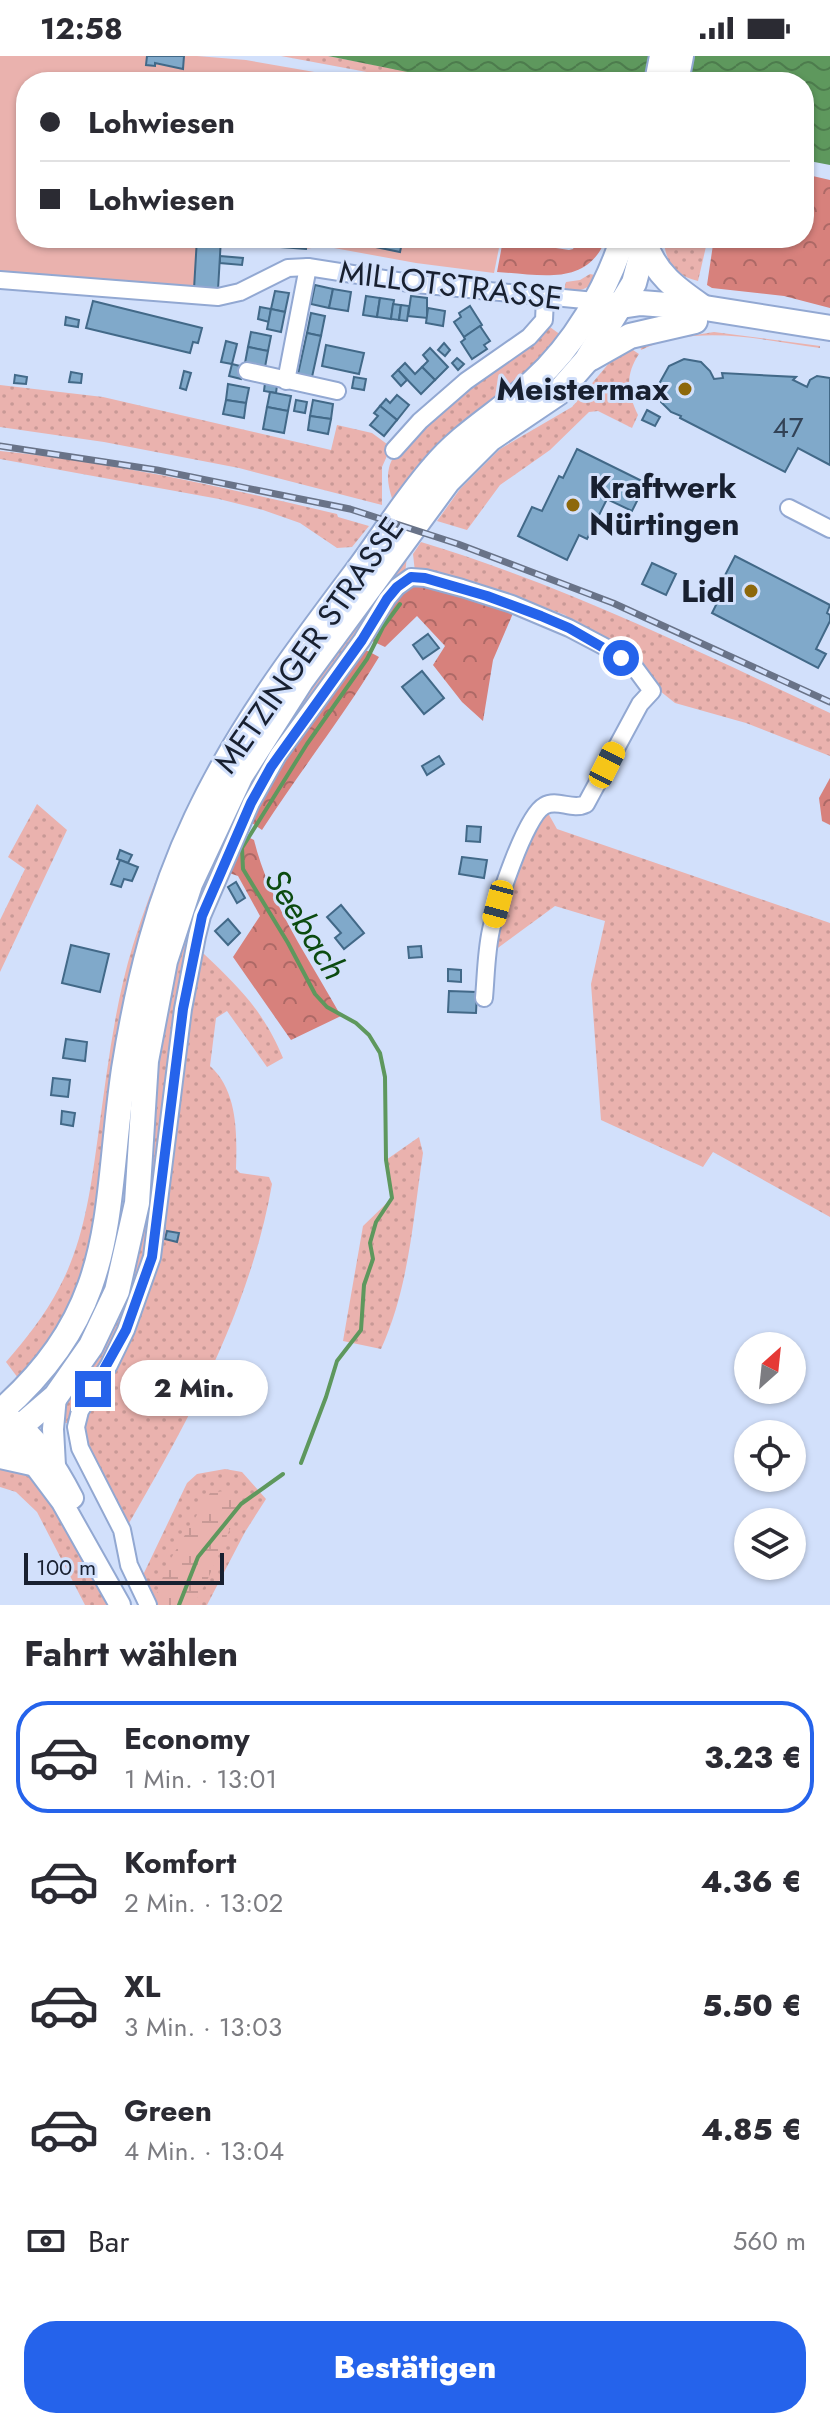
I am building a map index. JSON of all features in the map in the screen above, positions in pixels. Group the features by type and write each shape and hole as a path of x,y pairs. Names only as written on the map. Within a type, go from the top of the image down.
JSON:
{"main road":[{"name":"METZINGER STRASSE","path":"0,1412 55,1354 84,1303 94,1278 107,1227 124,1074 146,952 173,871 206,798 276,681 434,466 464,437 546,370 632,248"},
{"path":"586,361 627,310 634,283 637,248"},
{"path":"644,248 667,282 700,315"},
{"path":"595,301 627,310 641,303 700,315 750,317 830,328"},
{"path":"586,361 624,339 700,315"},
{"name":"METZINGER STRASSE","path":"11,1435 56,1396 100,1330 124,1268 137,1203 146,1061 165,961 190,884 235,786 301,681 448,481 490,439 558,393 586,361"}],"street":[{"name":"MILLOTSTRASSE","path":"0,280 218,297 240,292 288,268 308,267 416,284 595,301"},
{"name":"MILLOTSTRASSE","path":"286,381 308,267"},
{"path":"394,450 420,421 466,381 529,337 544,320 545,298"},
{"path":"247,371 337,391"},
{"path":"789,508 830,529"},
{"path":"148,1605 129,1565 122,1530 80,1448 76,1427 80,1411 109,1365 126,1330 152,1257 183,1009 202,916 251,803 271,767 362,640 387,599 411,577 462,588 569,628 607,648 635,668 652,691 640,704 586,804 575,807 552,803 535,813 505,882 494,917 484,998"},
{"path":"46,1466 56,1396"},
{"path":"0,1412 11,1435 46,1466 103,1557 106,1579 120,1605"},
{"path":"0,1458 46,1466"}],"green space":[{"path":"0,56 197,56 246,60 315,72 16,72 16,248 196,248 194,289 0,275"},
{"path":"281,56 328,56 411,72 367,72"},
{"path":"814,176 830,180 830,308 784,296 707,285 713,248 814,248"},
{"path":"334,248 499,248 494,273"},
{"path":"502,248 601,248 587,265 575,271 545,275 497,272"},
{"path":"665,248 706,248 698,281 677,271"},
{"path":"590,274 599,276 588,287 563,293 566,282 580,280"},
{"path":"547,325 561,335 539,363 394,504 388,481 395,454 422,425 518,354"},
{"path":"714,332 820,348 707,335 662,342 641,350 640,344"},
{"path":"630,348 639,354 630,376 630,391 638,415 632,428 598,411 589,412 550,450 500,485 467,530 437,521 460,489 500,449 572,407 615,356"},
{"path":"0,385 103,397 331,450 337,425 372,433 391,447 382,467 382,505 239,468 104,442 0,427"},
{"path":"0,451 170,477 337,514 338,517 369,526 352,547 337,548 300,523 263,510 219,499 0,459"},
{"path":"376,529 216,763 98,1234 67,1320 21,1382 6,1362 48,1308 75,1252 89,1194 121,992 153,887 204,778 235,726 302,626"},
{"path":"421,542 577,598 830,713 830,756 746,723 675,703 565,615 533,603 521,604 415,572 413,554"},
{"path":"407,556 405,574 293,730 210,887 139,1289 73,1423 59,1423 61,1410 92,1361 153,1077 164,1006 196,892 265,750"},
{"path":"414,582 514,611 493,660 483,721 462,702 433,665 445,646 417,616 385,647 370,640 392,599"},
{"path":"362,650 379,657 262,830 249,821 313,716"},
{"path":"830,778 830,825 822,821 819,798"},
{"path":"37,804 67,830 0,972 0,920 25,869 8,857"},
{"path":"544,806 557,829 830,923 830,1217 713,1152 703,1167 601,1120 591,984 605,921 555,906 487,956 491,930"},
{"path":"242,834 254,840 280,908 341,1016 291,1040 233,957 260,916 238,876 226,872"},
{"path":"198,952 217,966 250,1002 268,1027 283,1058 267,1067 227,1011 216,1018 210,1066 219,1076 231,1100 236,1128 236,1169 240,1173 269,1177 272,1184 249,1276 214,1363 125,1530 80,1443 86,1404 139,1311"},
{"path":"419,1137 423,1153 413,1228 404,1278 390,1326 381,1349 343,1341 363,1226 392,1198 386,1160"},
{"path":"0,1468 24,1474 48,1497 71,1534 107,1605 85,1605 37,1512 16,1492 0,1487"},
{"path":"225,1469 242,1472 266,1499 207,1605 157,1605 143,1575 187,1483 197,1474"},
{"path":"224,1491 241,1504 206,1583 193,1605 159,1605 155,1600 167,1565 210,1493"}],"water":[{"path":"328,56 830,56 830,165 814,162 814,72 407,72"}],"building":[{"path":"147,56 184,56 183,69 155,63 155,66 146,65"},
{"path":"196,248 220,248 218,290 194,289"},
{"path":"381,248 401,248 400,252"},
{"path":"220,256 243,258 242,265 220,263"},
{"path":"315,285 333,289 329,308 311,304"},
{"path":"333,289 351,292 348,311 329,308"},
{"path":"275,291 289,293 285,312 271,309"},
{"path":"366,296 380,298 377,317 363,315"},
{"path":"411,296 427,298 427,318 408,316"},
{"path":"380,298 394,300 391,319 377,317"},
{"path":"93,301 202,328 198,343 193,342 190,353 86,328"},
{"path":"393,304 401,305 399,320 391,319"},
{"path":"401,305 409,306 407,321 399,320"},
{"path":"470,306 482,325 464,337 454,322 461,317 459,313"},
{"path":"260,307 271,309 269,322 258,319"},
{"path":"428,308 445,311 443,326 426,323"},
{"path":"271,309 285,312 281,332 267,329"},
{"path":"311,313 325,316 321,336 307,333"},
{"path":"66,317 79,320 78,327 65,325"},
{"path":"480,326 490,341 484,345 487,349 472,359 461,342"},
{"path":"251,332 271,336 268,351 248,347"},
{"path":"307,333 321,336 312,377 298,374"},
{"path":"226,341 237,344 232,364 221,362"},
{"path":"444,343 450,350 445,356 438,350"},
{"path":"326,345 364,353 359,374 322,366"},
{"path":"248,347 268,351 265,367 245,363"},
{"path":"430,348 448,367 435,380 422,367 428,361 423,355"},
{"path":"457,358 464,364 458,370 452,363"},
{"path":"684,359 701,362 714,379 723,378 722,373 796,377 793,380 807,387 810,380 817,376 830,378 830,465 798,448 785,472 671,412 661,402 659,384 669,366"},
{"path":"405,363 415,374 422,367 435,380 421,394 398,370"},
{"path":"232,364 244,367 241,379 229,376"},
{"path":"398,370 407,380 401,386 392,376"},
{"path":"184,371 191,373 186,390 180,388"},
{"path":"71,372 82,374 81,383 69,382"},
{"path":"15,375 27,377 26,384 14,383"},
{"path":"354,377 366,379 364,390 352,388"},
{"path":"265,383 277,385 276,393 264,391"},
{"path":"228,384 249,388 246,403 226,400"},
{"path":"270,392 291,396 288,411 267,407"},
{"path":"397,395 409,405 397,420 380,406 386,399 390,403"},
{"path":"226,400 246,403 244,418 223,414"},
{"path":"296,400 307,402 305,413 294,411"},
{"path":"313,400 333,404 331,419 310,416"},
{"path":"380,406 397,420 384,436 370,425 378,416 374,413"},
{"path":"267,407 288,411 284,433 263,429"},
{"path":"647,410 660,417 655,426 642,420"},
{"path":"310,416 331,419 328,434 308,430"},
{"path":"577,449 646,483 632,511 607,499 587,539 579,535 567,560 518,536 532,507 542,511 559,476 563,478"},
{"path":"735,556 830,605 827,613 830,621 816,649 826,654 818,668 712,613 727,583 722,581"},
{"path":"652,563 676,574 666,595 642,584"},
{"path":"428,634 439,648 423,659 413,645"},
{"path":"422,671 444,698 424,714 402,687"},
{"path":"439,756 444,764 427,775 422,766"},
{"path":"467,826 481,827 480,842 466,841"},
{"path":"120,850 132,855 128,863 117,859"},
{"path":"462,857 487,860 484,878 459,874"},
{"path":"120,860 138,867 132,881 124,879 121,887 111,884"},
{"path":"236,882 245,898 237,903 228,887"},
{"path":"341,905 364,933 344,949 335,938 341,933 327,917"},
{"path":"228,919 240,933 228,945 215,931"},
{"path":"71,945 109,954 100,992 62,983"},
{"path":"421,946 422,957 409,958 408,947"},
{"path":"448,969 461,970 461,982 448,981"},
{"path":"449,991 477,992 476,1013 448,1012"},
{"path":"66,1039 87,1042 85,1061 63,1058"},
{"path":"53,1078 70,1080 68,1097 51,1095"},
{"path":"62,1111 75,1113 73,1126 61,1124"},
{"path":"167,1231 179,1233 177,1242 165,1239"}],"waterway":[{"name":"Seebach","path":"301,1463 337,1361 361,1330 364,1285 373,1259 370,1243 376,1222 392,1198 386,1160 385,1077 380,1053 369,1035 356,1023 327,1007 315,994 243,869 242,848 400,604"},
{"name":"Seebach","path":"179,1605 198,1557 241,1504 283,1474"}],"railway":[{"path":"0,446 157,470 350,509 458,544 613,603 830,702"}],"place":[{"name":"Meistermax","path":"685,389"},
{"name":"Kraftwerk Nürtingen","path":"573,505"},
{"name":"Lidl","path":"751,591"}],"route":[{"path":"93,1389 126,1330 156,1240 183,1009 202,916 251,803 278,755 362,640 387,599 411,577 425,578 512,604 569,628 621,658"}]}
